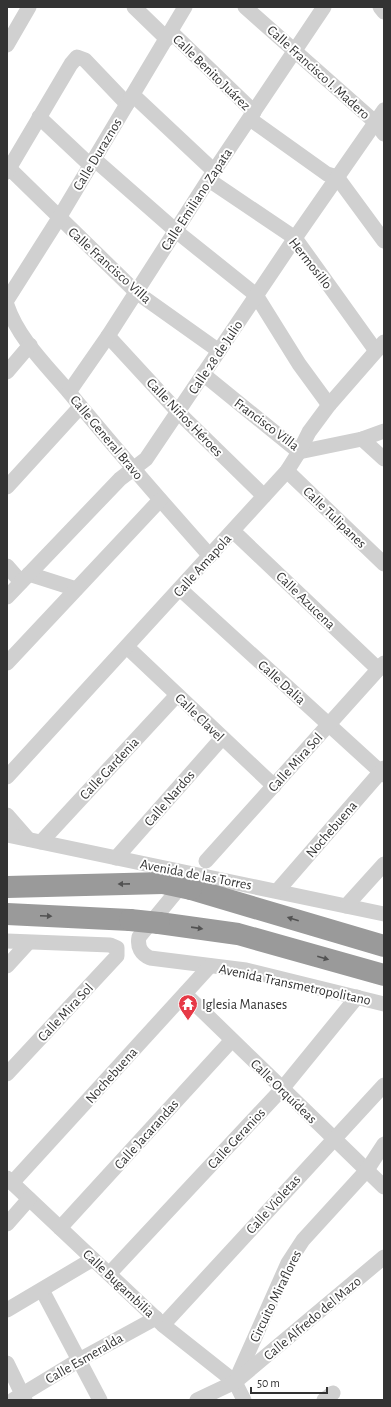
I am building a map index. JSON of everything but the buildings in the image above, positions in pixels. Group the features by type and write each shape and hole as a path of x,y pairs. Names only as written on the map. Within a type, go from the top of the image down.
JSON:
{"highway":[{"path":"7,886 163,883 192,881 384,946"},
{"path":"7,914 130,920 238,934 384,976"}],"street":[{"path":"7,45 29,7"},
{"name":"Calle Benito Juárez","path":"134,7 169,35 252,115 327,174 337,177 384,242"},
{"name":"Calle Duraznos","path":"8,306 185,7"},
{"name":"Calle Francisco I. Madero","path":"245,7 379,128"},
{"name":"Calle Emiliano Zapata","path":"69,392 108,336 211,176 324,7"},
{"path":"380,7 384,12"},
{"name":"Hermosillo","path":"39,117 71,64 77,57 85,60 130,99 211,176 295,238 380,347"},
{"name":"Calle 28 de Julio","path":"7,597 120,479 146,459 256,294 337,177 379,128 384,110"},
{"path":"8,170 39,117 176,231 256,294 299,364 329,405"},
{"name":"Calle Francisco Villa","path":"8,170 136,292 219,351"},
{"name":"Calle General Bravo","path":"8,306 30,345 80,407 133,470 210,556"},
{"name":"Calle Niños Héroes","path":"108,336 178,412 264,496"},
{"path":"7,372 30,345"},
{"name":"Calle Amapola","path":"7,777 287,471 300,452 309,432 329,405 380,347"},
{"name":"Francisco Villa","path":"203,374 300,452 362,439 384,432"},
{"path":"7,487 80,407"},
{"path":"362,439 384,459"},
{"name":"Calle Tulipanes","path":"287,471 384,564"},
{"path":"7,662 160,500"},
{"name":"Calle Azucena","path":"233,531 381,666"},
{"path":"7,566 25,578 76,588"},
{"name":"Calle Dalia","path":"180,589 383,772"},
{"name":"Calle Clavel","path":"127,647 274,786"},
{"name":"Calle Mira Sol","path":"206,862 381,666"},
{"name":"Calle Gardenia","path":"35,840 177,695"},
{"name":"Calle Nardos","path":"116,858 222,738"},
{"name":"Nochebuena","path":"278,890 383,772"},
{"path":"7,815 35,840"},
{"name":"Avenida de las Torres","path":"7,835 116,858 192,881 278,890 384,914"},
{"path":"346,906 384,864"},
{"name":"Avenida Transmetropolitano","path":"192,881 140,937 138,942 139,948 144,955 150,958 246,970 384,1004"},
{"path":"7,941 28,943"},
{"path":"7,966 28,943"},
{"name":"Calle Mira Sol","path":"7,1074 117,956 117,948 110,945 28,943"},
{"name":"Nochebuena","path":"10,1181 210,966"},
{"name":"Calle Orquídeas","path":"185,994 384,1187"},
{"name":"Calle Geranios","path":"109,1274 282,1088 357,997"},
{"name":"Calle Jacarandas","path":"60,1228 232,1040"},
{"name":"Calle Violetas","path":"160,1321 384,1085"},
{"name":"Circuito Miraflores","path":"235,1382 288,1264 299,1246 367,1170 384,1144"},
{"name":"Calle Bugambilia","path":"10,1181 160,1321 235,1382"},
{"path":"7,1224 29,1199"},
{"name":"Calle Alfredo del Mazo","path":"197,1400 235,1382 384,1257"},
{"path":"7,1310 93,1259"},
{"path":"42,1290 100,1400"},
{"name":"Calle Esmeralda","path":"20,1398 79,1360 160,1321"},
{"path":"7,1363 20,1398"},
{"path":"235,1382 244,1400"}],"place":[{"name":"Iglesia Manases","path":"188,1021"}]}
